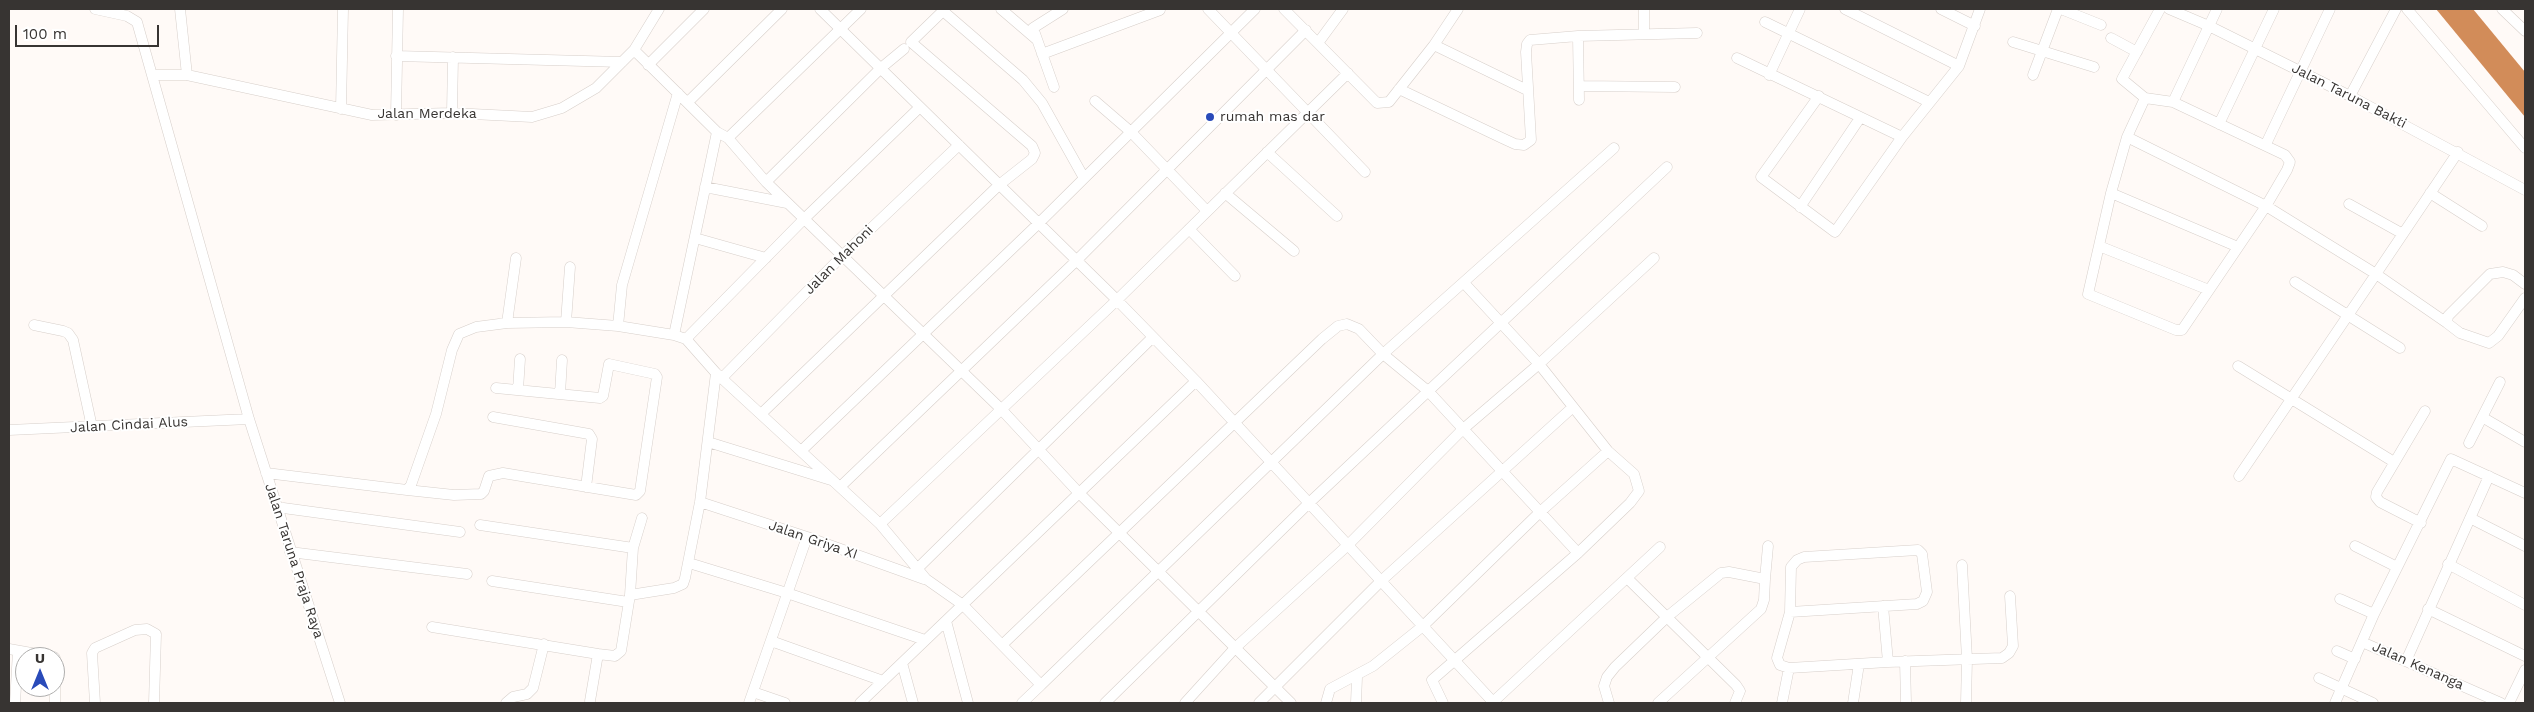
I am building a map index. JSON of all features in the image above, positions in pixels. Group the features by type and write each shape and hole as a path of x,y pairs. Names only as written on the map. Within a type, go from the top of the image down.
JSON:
{"street":[{"name":"Jalan Taruna Praja Raya","path":"95,9 128,16 137,22 249,419 290,552 340,703"},
{"path":"180,9 187,75"},
{"path":"341,109 343,9"},
{"path":"396,115 398,9"},
{"name":"Jalan Merdeka","path":"152,75 187,75 372,115 452,113 523,117 543,114 562,108 596,88 634,50 659,9"},
{"path":"648,66 704,9"},
{"path":"688,102 782,9"},
{"path":"820,9 1077,260 1196,381 1494,703 1660,547"},
{"path":"728,138 860,9"},
{"path":"1001,9 1037,40"},
{"path":"1054,87 1033,28 1063,9"},
{"path":"1208,9 1365,172"},
{"path":"801,450 1039,223 1254,9"},
{"path":"1284,9 1377,103 1389,102 1434,45 1458,9"},
{"path":"1318,43 1343,9"},
{"path":"1644,9 1644,34"},
{"path":"1769,75 1800,9"},
{"path":"1845,9 1958,66"},
{"path":"1941,9 1975,26"},
{"path":"1818,96 1761,177 1835,232 1902,137 1958,66 1980,9"},
{"path":"2033,75 2059,9 2101,25"},
{"path":"2145,98 2126,137 2088,294 2176,330 2186,327 2266,206 2290,162 2285,155 2266,144 2173,102 2145,98 2122,79 2160,9"},
{"name":"Jalan Taruna Bakti","path":"2169,9 2209,26 2301,71 2458,152 2525,190"},
{"path":"2173,102 2217,9"},
{"path":"2219,124 2274,9"},
{"path":"2266,144 2330,9"},
{"path":"2350,96 2396,9"},
{"path":"2407,9 2525,148"},
{"path":"2502,9 2525,31"},
{"path":"761,414 999,185 1032,159 1035,153 1032,146 910,42 944,10 1023,80 1042,102 1084,178"},
{"path":"1042,54 1160,10"},
{"path":"1765,22 1929,102"},
{"path":"837,484 962,372 1077,260 1306,30"},
{"path":"1399,89 1502,138 1524,145 1530,140 1526,52 1526,44 1530,40 1578,36 1697,33"},
{"path":"1578,36 1579,100"},
{"path":"2111,38 2137,52"},
{"path":"2013,42 2094,67"},
{"path":"1434,45 1527,90"},
{"path":"766,182 881,68 904,49"},
{"path":"634,50 648,66 688,102 717,132 728,138 787,203 1001,409 1079,494 1291,703"},
{"path":"396,56 622,62"},
{"path":"452,113 453,57"},
{"path":"1737,58 1769,75 1818,96 1902,137"},
{"path":"880,524 1117,300 1348,73"},
{"path":"1579,86 1675,87"},
{"path":"618,326 622,285 678,94"},
{"path":"1095,101 1131,132 1207,212"},
{"path":"686,338 804,219 920,107"},
{"path":"1800,206 1860,118"},
{"path":"674,335 717,132"},
{"path":"2126,137 2266,206 2376,274 2460,333 2489,343 2498,336 2525,298"},
{"name":"Jalan Mahoni","path":"719,375 959,145"},
{"path":"1022,703 1383,354 1614,148"},
{"path":"1267,152 1337,216"},
{"path":"2239,476 2458,152"},
{"path":"1104,703 1309,503 1666,167"},
{"path":"705,187 787,203"},
{"path":"2111,193 2238,247"},
{"path":"2430,193 2482,226"},
{"path":"1225,194 1294,251"},
{"path":"2349,204 2403,234"},
{"path":"1189,229 1235,276"},
{"path":"695,238 766,258"},
{"path":"2099,246 2209,290"},
{"path":"507,323 516,258"},
{"path":"1185,703 1236,648 1348,545 1462,430 1540,364 1654,258"},
{"path":"566,322 570,267"},
{"path":"2447,323 2448,316 2490,274 2503,272 2513,275 2525,284"},
{"path":"2295,282 2400,348"},
{"path":"1443,703 1432,680 1578,553 1630,503 1639,491 1634,474 1608,451 1540,364 1464,283"},
{"path":"407,490 411,485 430,432 452,350 459,334 476,327 507,323 566,322 618,326 686,338 719,375 880,524 926,579 963,605 1041,685"},
{"path":"34,324 68,333 73,340 92,427"},
{"path":"1002,645 1234,422 1338,326 1347,324 1359,329 1383,354 1428,391 1462,430 1578,553"},
{"path":"917,569 1153,337"},
{"path":"518,390 520,359"},
{"path":"560,394 562,360"},
{"path":"266,473 454,495 480,494 484,491 489,476 503,473 636,495 640,491 656,376 609,364 603,397 496,388"},
{"path":"2238,366 2394,462"},
{"path":"492,581 629,598 679,586 685,578 689,563 719,375"},
{"path":"860,703 1196,381"},
{"path":"2469,443 2500,382"},
{"path":"1259,703 1381,581 1573,407"},
{"path":"2421,523 2376,498 2377,492 2394,462 2426,411"},
{"path":"2482,417 2525,442"},
{"path":"494,418 589,434 592,439 586,487"},
{"name":"Jalan Cindai Alus","path":"9,430 249,419"},
{"path":"708,442 837,484"},
{"path":"1326,703 1330,689 1338,683 1357,676 1423,626 1539,513 1608,451"},
{"path":"2335,703 2374,614 2421,523 2451,459 2525,493"},
{"path":"2406,661 2489,476"},
{"name":"Jalan Griya XI","path":"700,502 926,579"},
{"path":"276,507 460,532"},
{"path":"432,627 615,656 621,651 629,598 633,548 642,518"},
{"path":"2470,518 2525,546"},
{"path":"480,525 633,548"},
{"path":"750,703 807,537"},
{"path":"1658,703 1761,609 1764,600 1764,579 1768,546"},
{"path":"2355,546 2397,567"},
{"path":"1790,612 1917,604 1923,600 1927,592 1922,554 1918,550 1814,556 1797,560 1791,567 1790,612 1778,658 1780,665 1790,668 1905,661 2002,658 2009,653 2013,646 2010,596"},
{"path":"290,552 467,574"},
{"path":"689,563 787,592 925,640"},
{"path":"2448,564 2525,605"},
{"path":"1962,565 1967,659 1966,703"},
{"path":"1609,703 1604,686 1607,677 1667,617 1721,572 1764,579"},
{"path":"1627,578 1740,691 1735,703"},
{"path":"2340,599 2374,614"},
{"path":"1883,606 1888,662"},
{"path":"2428,609 2525,656"},
{"path":"946,621 968,703"},
{"path":"95,703 92,653 95,648 135,630 147,630 156,634 154,703"},
{"path":"771,641 883,681"},
{"name":"Jalan Kenanga","path":"2362,642 2501,703"},
{"path":"506,703 513,697 527,694 533,688 544,644"},
{"path":"13,650 15,703"},
{"path":"2337,651 2355,659"},
{"path":"590,701 598,654"},
{"path":"1905,661 1906,703"},
{"path":"902,663 913,703"},
{"path":"1853,703 1859,664"},
{"path":"1782,703 1790,668"},
{"path":"2509,703 2525,670"},
{"path":"1356,703 1357,676"},
{"path":"2319,678 2341,690 2373,703"},
{"path":"753,692 785,703"}],"shaded area":[{"path":"2436,9 2473,9 2525,72 2525,117"}],"place":[{"name":"rumah mas dar","path":"1210,117"}]}
